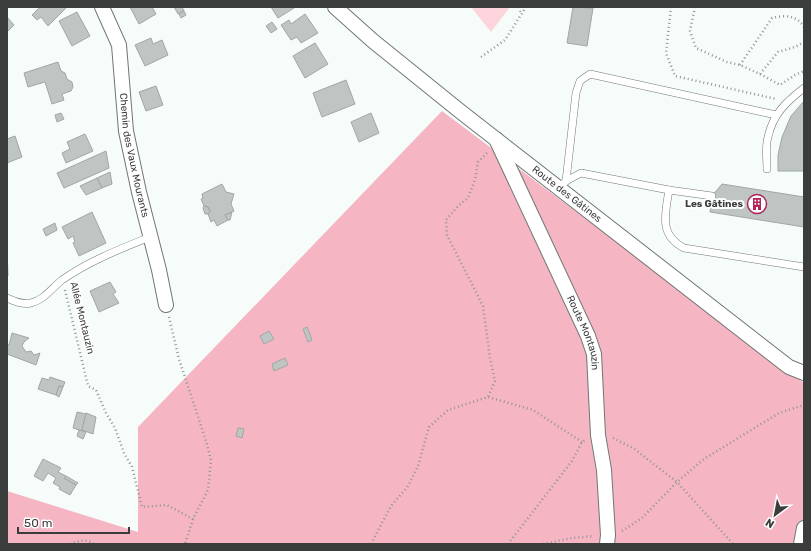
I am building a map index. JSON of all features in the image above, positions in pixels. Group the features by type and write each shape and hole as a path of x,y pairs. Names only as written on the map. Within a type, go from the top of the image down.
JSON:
{"street":[{"name":"Chemin des Vaux Mourants","path":"102,7 119,45 126,131 166,305"},
{"name":"Route des Gâtines","path":"335,7 373,41 496,138 563,185 789,368 804,373"},
{"name":"Route Montauzin","path":"496,138 588,336 594,354 598,435 604,470 608,539"},
{"path":"801,544 804,528"}],"lane":[{"path":"563,185 576,93 580,81 590,74 776,115"},
{"path":"767,168 768,138 776,115 787,102 804,88"},
{"path":"563,185 581,173 669,190 712,196"},
{"path":"669,190 666,206 666,228 670,237 675,243 684,248 804,268"},
{"name":"Allée Montauzin","path":"62,280 100,258 150,237"},
{"path":"7,298 21,303 30,303 46,296 62,280"}],"path":[{"path":"518,7 522,12"},
{"path":"481,57 505,40 526,7"},
{"path":"671,7 666,53 675,76 787,102"},
{"path":"695,7 690,31 696,48 727,62 760,74 780,85 804,71"},
{"path":"740,66 772,18 782,16 793,18 804,27"},
{"path":"760,74 778,52 795,47 804,42"},
{"path":"488,397 495,381 490,358 483,306 447,235 446,220 459,205 468,198 475,180 478,162 490,150 496,138"},
{"name":"Allée Montauzin","path":"62,280 88,386 96,390 106,413 115,428 124,453 132,467 142,507 168,505 193,519"},
{"path":"166,305 179,359 211,460 208,490 193,519 185,544"},
{"path":"371,544 391,506 408,486 418,466 429,427 448,410 488,397 533,410 582,442"},
{"path":"543,544 572,538 608,539 642,518 677,482 704,459 779,413 804,405"},
{"path":"508,544 572,461 582,442 598,435"},
{"path":"615,439 633,448 677,482 733,544"},
{"path":"70,544 81,540 92,542 94,544"}],"shaded area":[{"path":"471,7 510,7 491,32"},
{"path":"442,111 804,383 804,544 7,544 7,491 138,532 138,427"}],"building":[{"path":"40,7 67,7 48,26 41,17 37,20 32,15"},
{"path":"130,7 152,7 156,14 139,24"},
{"path":"174,7 182,7 184,11 178,14"},
{"path":"271,7 294,7 294,8 278,18"},
{"path":"573,7 593,8 587,46 567,43"},
{"path":"184,11 186,15 181,18 179,14"},
{"path":"77,12 90,36 72,46 59,21"},
{"path":"305,14 318,33 301,43 297,37 291,40 281,25 289,20 291,24"},
{"path":"7,17 14,25 7,32"},
{"path":"272,22 277,29 271,33 266,26"},
{"path":"151,38 153,44 162,40 168,55 145,66 135,45"},
{"path":"315,43 328,64 305,78 293,56"},
{"path":"58,62 61,71 65,73 67,79 72,82 73,87 71,91 62,94 64,100 52,104 45,82 28,87 24,73"},
{"path":"346,80 355,104 322,117 313,93"},
{"path":"156,86 163,105 146,111 139,92"},
{"path":"804,101 804,171 778,171 778,155 782,137 791,116"},
{"path":"61,113 64,119 57,122 55,115"},
{"path":"371,113 379,133 359,142 351,122"},
{"path":"85,134 93,151 66,163 62,153 70,149 67,142"},
{"path":"15,136 22,157 7,163 7,139"},
{"path":"106,151 109,168 64,188 57,173"},
{"path":"110,172 112,184 102,188 97,178"},
{"path":"97,178 102,188 86,195 80,186"},
{"path":"222,184 226,192 234,194 231,204 234,211 225,215 228,220 217,226 214,220 211,222 208,214 210,211 208,207 204,206 201,199 203,198 202,194"},
{"name":"Les Gâtines","path":"722,184 804,197 804,227 710,212 712,196"},
{"path":"204,206 208,207 210,211 208,214 205,214 203,208"},
{"path":"92,212 106,243 79,256 73,243 75,242 73,236 68,239 62,227"},
{"path":"232,212 230,220 228,220 225,215"},
{"path":"55,223 57,230 46,236 43,229"},
{"path":"7,245 8,276 7,276"},
{"path":"110,282 116,292 113,294 119,303 99,312 90,291"},
{"path":"307,327 312,340 308,342 303,329"},
{"path":"269,331 274,339 264,344 260,336"},
{"path":"12,333 29,338 22,346 26,352 31,351 34,355 40,353 36,365 7,354 7,344 9,345"},
{"path":"285,358 288,365 274,371 272,364"},
{"path":"50,377 65,382 63,387 59,386 56,395 38,389 42,378 49,380"},
{"path":"59,386 63,387 59,397 56,395"},
{"path":"77,412 86,414 82,431 73,428"},
{"path":"86,413 96,417 93,434 82,430"},
{"path":"238,428 244,429 242,438 236,436"},
{"path":"79,430 86,432 83,439 77,436"},
{"path":"43,459 61,468 58,472 66,476 64,478 76,485 70,495 59,489 60,487 53,483 56,478 48,473 43,481 34,476"},
{"path":"66,476 78,483 76,485 64,478"}],"place":[{"name":"Les Gâtines","path":"757,204"}]}
